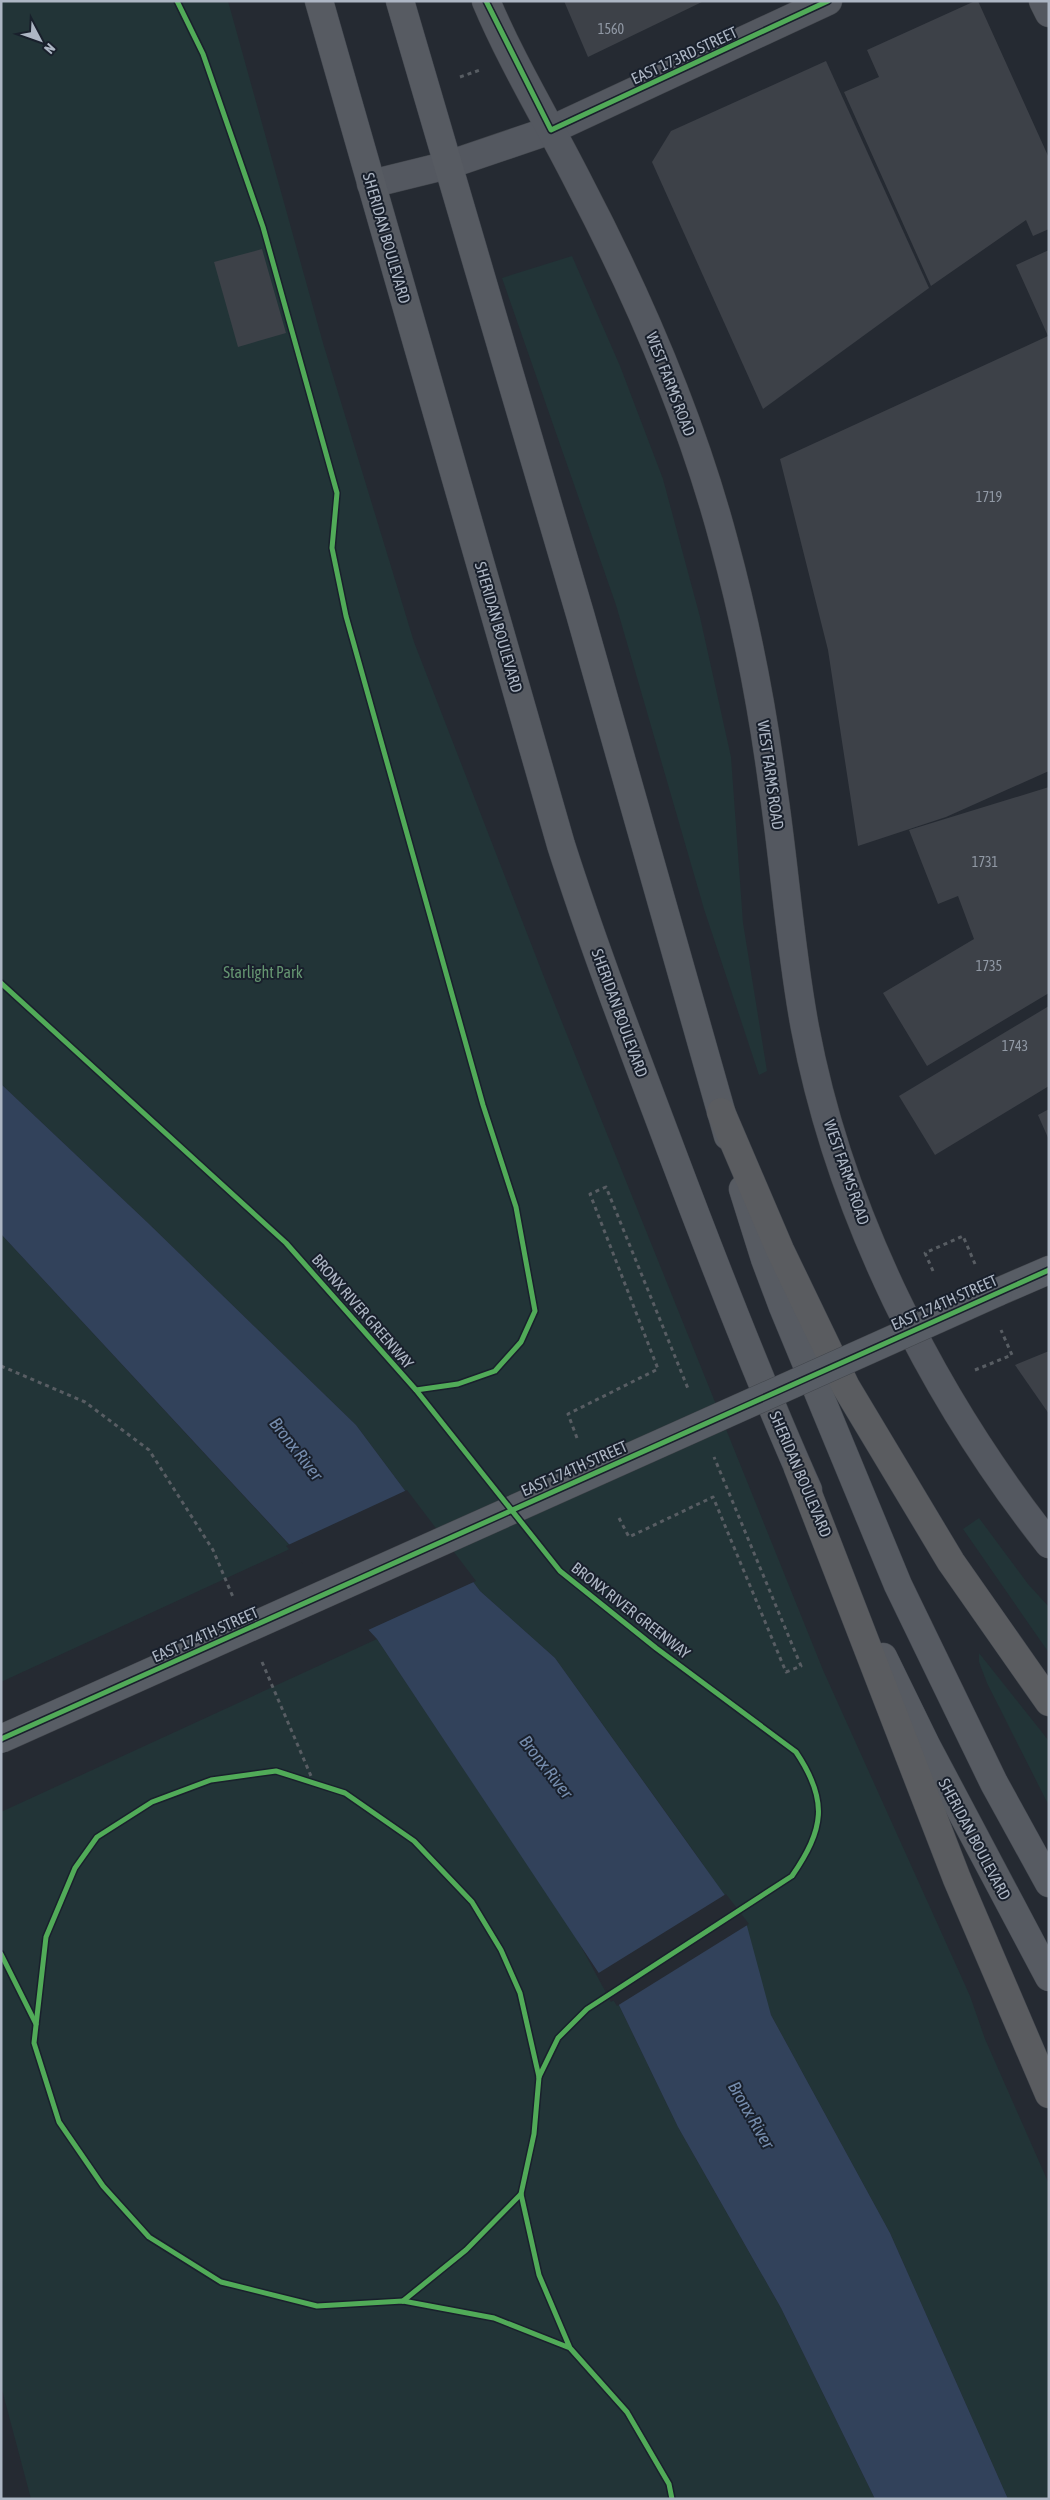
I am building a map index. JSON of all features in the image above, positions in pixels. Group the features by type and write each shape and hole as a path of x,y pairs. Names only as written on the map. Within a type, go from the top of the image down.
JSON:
{"highway":[{"path":"721,1112 780,1250 850,1395 951,1562 1049,1702"},
{"path":"798,1468 957,1879 1049,2094"}],"main road":[{"name":"SHERIDAN BOULEVARD","path":"319,1 560,845 631,1047 711,1255 798,1468 896,1686 1049,1976"},
{"path":"400,1 580,614 721,1112 768,1267 898,1585 989,1775 1049,1882"},
{"name":"EAST 174TH STREET","path":"1,1740 1049,1270"}],"street":[{"name":"WEST FARMS ROAD","path":"486,1 638,302 672,384 701,463 724,542 761,706 774,791 790,938 806,1030 843,1168 882,1265 929,1366 993,1469 1049,1544"},
{"name":"EAST 173RD STREET","path":"372,184 448,166 551,130 828,1"},
{"path":"1044,1 1049,13"}],"path":[{"path":"578,1438 568,1414 658,1369 590,1194 606,1187 690,1396"},
{"path":"933,1271 924,1253 963,1236 976,1268"},
{"path":"976,1372 1012,1355 998,1321"},
{"path":"1,1366 85,1402 149,1450 213,1550 236,1604"},
{"path":"619,1518 629,1537 713,1497 786,1672 801,1666 713,1455"},
{"path":"260,1658 314,1783"},
{"path":"304,1780 322,1786"}],"green space":[{"name":"Starlight Park","path":"1,1 228,1 323,343 414,642 549,990 823,1670 970,1996 985,2039 1049,2184 1049,2499 1008,2499 890,2233 771,2015 723,1894 555,1658 480,1591 356,1425 148,1223 1,1084"},
{"path":"572,256 620,366 663,479 700,617 731,757 743,923 767,1071 759,1075 704,909 616,605 502,278"},
{"path":"1,1234 292,1548 1,1682"},
{"path":"979,1518 1028,1584 1049,1607 1049,1653 963,1529"},
{"path":"377,1639 577,1939 611,2002 616,1999 678,2127 781,2308 875,2499 31,2499 1,2386 1,1812"},
{"path":"979,1653 1049,1741 1049,1806 987,1683 979,1662"}],"water":[{"name":"Bronx River","path":"1,1084 148,1223 356,1425 480,1591 555,1658 747,1926 771,2015 890,2233 1008,2499 875,2499 781,2308 678,2127 616,1999 377,1639 1,1234"}],"pier":[{"path":"407,1490 476,1581 366,1631 286,1546"},
{"path":"726,1894 749,1924 617,2006 597,1974"}],"building":[{"path":"564,1 704,1 588,57"},
{"path":"978,1 1049,158 1049,229 1033,236 1026,220 931,286 844,92 879,77 867,50"},
{"path":"826,61 929,288 763,409 652,162 671,131"},
{"path":"262,249 286,333 238,347 214,262"},
{"path":"1049,250 1049,771 946,817 858,846 828,650 780,459 1048,336 1016,265"},
{"path":"1049,787 1049,993 927,1066 883,993 974,939 958,896 938,904 909,830"},
{"path":"1049,1006 1049,1086 935,1155 899,1096"},
{"path":"1049,1109 1049,1140 1038,1115"},
{"path":"1049,1351 1049,1414 1015,1365"}],"cycle path":[{"path":"177,1 203,54 263,227 337,493 332,548 346,616 483,1105 516,1207 535,1311 521,1342 495,1371 458,1384 416,1390"},
{"path":"486,1 551,130 828,1"},
{"name":"BRONX RIVER GREENWAY","path":"1,983 286,1243 416,1390 560,1571 656,1648 796,1752 807,1769 818,1800 818,1815 811,1844 792,1876 587,2009 558,2038 539,2077"},
{"path":"1,1739 1049,1270"},
{"path":"570,2348 494,2318 403,2301 317,2306 221,2282 149,2237 103,2186 59,2122 34,2043 46,1937 75,1868 97,1837 152,1802 211,1780 276,1771 345,1793 414,1841 472,1902 501,1950 520,1993 539,2077 534,2134 521,2194 539,2275 570,2348 627,2412 669,2484 672,2499"},
{"path":"1,1954 36,2024"},
{"path":"403,2301 466,2250 521,2194"}]}
